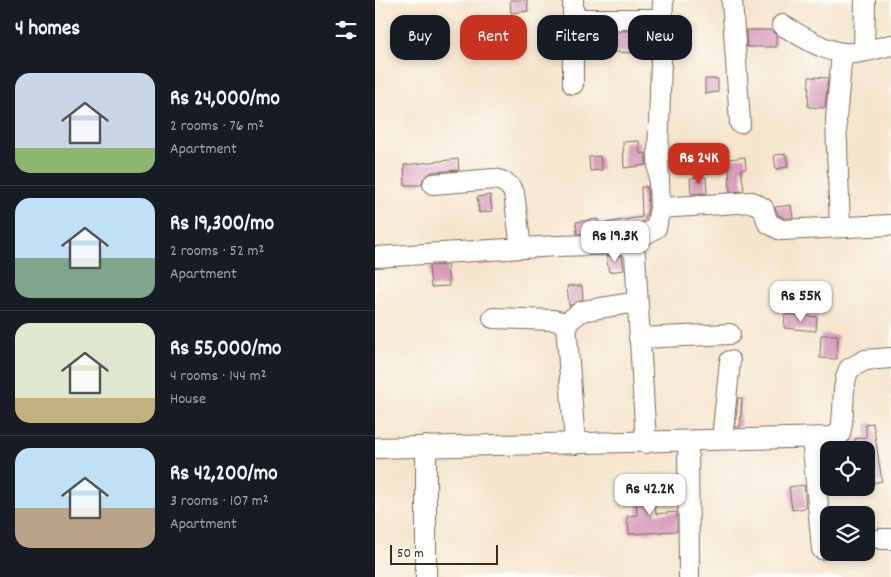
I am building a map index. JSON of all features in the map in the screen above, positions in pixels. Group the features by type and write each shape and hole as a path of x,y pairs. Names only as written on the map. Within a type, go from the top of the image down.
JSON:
{"street":[{"path":"732,0 740,123"},
{"path":"864,51 865,0"},
{"path":"375,257 628,244 656,228 660,208 658,156 662,10 574,10 573,84"},
{"path":"782,25 828,49 842,53 864,51 891,45"},
{"path":"840,227 836,119 842,53"},
{"path":"433,184 495,180 504,181 510,185 514,193 521,248"},
{"path":"660,208 752,202 759,204 763,208 768,223 781,230 891,225"},
{"path":"628,244 635,254 646,443"},
{"path":"493,318 553,320 566,323 582,311 637,302"},
{"path":"566,323 575,444"},
{"path":"639,338 731,334"},
{"path":"375,448 646,443 722,439 812,438 840,434 843,424 843,382 849,369 865,360 891,358"},
{"path":"722,439 730,361"},
{"path":"812,438 820,527"},
{"path":"688,441 689,577"},
{"path":"426,446 426,577"}],"building":[{"path":"510,0 527,0 528,11 511,13"},
{"path":"746,30 771,30 776,35 776,47 747,47"},
{"path":"618,31 628,31 628,53 618,52"},
{"path":"809,77 828,78 825,108 808,107"},
{"path":"705,79 718,79 718,92 705,94"},
{"path":"639,141 640,154 646,153 646,165 624,168 623,142"},
{"path":"786,154 788,167 776,169 774,155"},
{"path":"600,156 602,170 590,171 589,157"},
{"path":"745,157 746,169 741,169 744,191 730,192 729,159"},
{"path":"458,159 459,170 432,172 423,179 421,185 405,185 404,165"},
{"path":"706,177 707,193 691,194 690,178"},
{"path":"641,187 647,187 648,207 645,220 625,232 577,234 576,222 598,219 599,224 642,217"},
{"path":"490,195 492,211 479,213 477,197"},
{"path":"791,205 793,218 784,218 778,215 775,207"},
{"path":"606,256 622,256 624,270 609,272"},
{"path":"447,265 449,286 431,287 429,266"},
{"path":"567,286 582,286 583,299 569,306"},
{"path":"785,314 817,317 816,331 784,328"},
{"path":"821,335 838,335 837,359 820,358"},
{"path":"738,398 742,398 740,427 735,427"},
{"path":"873,423 882,481 875,482 875,441 855,441 855,439 866,437 866,424"},
{"path":"804,485 806,508 792,510 789,487"},
{"path":"653,487 656,514 677,512 677,531 629,534 627,516 637,515 635,489"}]}
